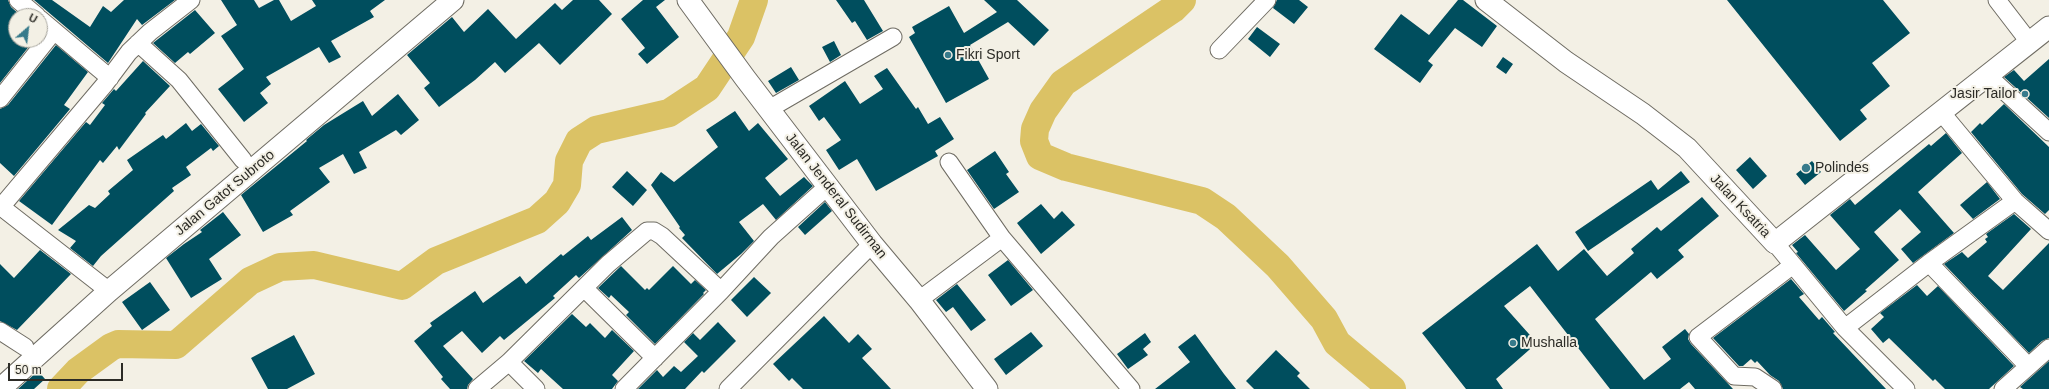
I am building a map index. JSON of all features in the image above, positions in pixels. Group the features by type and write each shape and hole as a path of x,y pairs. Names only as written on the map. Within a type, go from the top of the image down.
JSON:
{"street":[{"path":"18,0 28,8"},
{"path":"104,287 1,206 138,43 191,0"},
{"name":"Jalan Gatot Subroto","path":"0,371 25,347 104,287 314,109 432,0"},
{"name":"Jalan Gatot Subroto","path":"0,389 104,287 244,160 314,109 453,0"},
{"name":"Jalan Jenderal Sudirman","path":"688,0 718,39 745,78 872,244 919,300 987,389"},
{"path":"1220,50 1267,0"},
{"name":"Jalan Ksatria","path":"1486,0 1566,62 1643,114 1687,148 1775,243 2049,27"},
{"path":"1997,0 2030,43"},
{"path":"48,26 110,78"},
{"path":"0,99 54,31"},
{"path":"769,109 892,37"},
{"path":"138,43 179,80 244,160"},
{"path":"1988,76 2049,132"},
{"path":"1941,112 2015,201 2049,231"},
{"path":"949,162 1002,238 1131,389"},
{"path":"624,389 721,291 771,237 828,186"},
{"path":"1845,328 1929,263 2015,201"},
{"path":"477,389 510,362 584,288 641,235 650,230 662,236 721,291"},
{"path":"919,300 1002,238"},
{"path":"1775,243 1845,328 1906,389"},
{"path":"728,389 872,244"},
{"path":"1929,263 2028,366"},
{"path":"1773,389 1755,377 1734,376 1698,337 1793,265"},
{"path":"584,288 655,358"},
{"path":"0,331 25,347"},
{"path":"2003,389 2049,348"},
{"path":"510,362 536,389"}],"building":[{"path":"0,0 8,0 12,8 8,8 8,48 28,48 0,83"},
{"path":"34,0 52,0 90,27 103,6 111,12 124,0 175,0 142,25 137,19 108,63 48,12 48,8 43,8"},
{"path":"221,0 254,0 259,8 274,0 279,0 291,21 316,6 312,0 385,0 370,11 374,17 331,41 341,57 329,63 319,47 266,77 271,84 260,93 268,103 244,122 218,89 244,69 221,36 237,25"},
{"path":"573,0 599,0 612,14 560,65 539,43 505,73 495,62 475,80 439,107 424,88 430,83 407,55 452,17 464,32 488,9 516,39 555,3 562,10"},
{"path":"643,0 665,0 656,7 679,37 647,64 638,54 645,48 621,19"},
{"path":"836,0 864,0 883,31 867,40 855,21 852,23"},
{"path":"984,0 1017,0 1049,30 1034,46 1008,22 970,45 989,79 946,103 909,37 915,33 912,27 949,6 964,33 997,12"},
{"path":"1277,0 1299,0 1308,7 1294,24 1273,8"},
{"path":"1458,0 1463,0 1497,26 1482,47 1455,28 1428,61 1433,65 1420,83 1374,49 1401,14 1429,35"},
{"path":"1727,0 1883,0 1910,33 1872,63 1890,86 1860,110 1867,119 1840,141"},
{"path":"195,10 215,33 190,54 188,52 175,63 153,43"},
{"path":"1257,27 1280,44 1270,57 1248,39"},
{"path":"834,41 841,55 830,62 822,47"},
{"path":"56,45 88,72 64,105 70,109 14,176 0,163 0,109 8,105"},
{"path":"1503,57 1513,64 1506,74 1496,67"},
{"path":"2049,59 2049,118 2004,77 2014,70 2024,81"},
{"path":"143,61 170,86 145,113 146,114 119,150 117,146 103,163 100,160 52,225 19,201 86,122 90,125 105,105 102,103 114,89 116,91"},
{"path":"791,67 799,80 776,93 768,81"},
{"path":"887,68 916,109 918,107 928,124 940,117 954,139 935,151 938,156 876,191 857,159 839,170 826,150 841,140 824,117 819,121 809,106 845,81 860,104 883,89 874,76"},
{"path":"398,94 419,120 401,135 396,130 359,152 367,168 354,174 343,154 319,168 330,182 290,211 293,215 263,232 241,195 307,141 306,140 324,125 363,101 372,116"},
{"path":"2004,104 2049,147 2049,210 2045,214 2022,194 1971,132 1980,123 1982,125"},
{"path":"735,111 749,131 758,123 788,159 765,178 780,196 804,177 813,186 776,220 763,204 739,222 754,241 717,274 682,238 685,235 651,185 661,172 674,182 718,147 706,130"},
{"path":"186,123 192,131 201,124 219,146 213,151 211,148 186,167 191,175 172,188 174,191 101,256 93,266 70,248 76,241 58,230 89,205 95,208 110,194 108,191 133,170 127,160 163,135 166,139"},
{"path":"1946,133 1962,153 1918,192 1954,233 1913,263 1901,249 1921,232 1900,209 1874,232 1899,260 1844,311 1796,253 1798,252 1792,245 1805,235 1836,270 1860,249 1830,215 1850,199 1855,205 1929,144 1931,146"},
{"path":"995,151 1009,172 1006,174 1019,192 994,209 967,170"},
{"path":"1750,157 1767,176 1753,189 1736,170"},
{"path":"1812,161 1821,172 1805,185 1796,174"},
{"path":"627,171 647,190 633,206 612,187"},
{"path":"1681,171 1690,182 1588,251 1575,232 1651,180 1658,190"},
{"path":"1987,182 2000,199 1973,219 1960,205"},
{"path":"1702,197 1719,216 1678,250 1684,257 1657,279 1651,272 1595,319 1644,380 1671,359 1662,347 1685,329 1689,334 1688,339 1691,344 1733,389 1695,389 1689,382 1680,389 1610,389 1530,286 1504,306 1537,343 1496,379 1503,389 1466,389 1422,333 1537,244 1558,271 1584,249 1607,276 1634,253 1631,249 1657,227 1661,231"},
{"path":"825,202 832,211 805,235 798,227"},
{"path":"1041,204 1054,219 1062,211 1075,225 1041,254 1017,223"},
{"path":"223,212 241,235 209,259 222,279 191,298 166,258 202,232 200,230"},
{"path":"2014,214 2031,229 1988,276 2003,290 2049,243 2049,338 2042,341 2029,353 1944,264 1962,252 1968,258 1987,242 1985,239 1988,237 1986,234"},
{"path":"622,217 632,230 579,278 576,275 553,296 555,298 504,340 500,336 482,353 462,331 443,346 473,379 468,385 467,389 450,389 441,379 443,377 414,341 432,326 430,323 475,291 483,303 520,276 526,284 561,254 563,256 588,236 591,240"},
{"path":"40,250 71,274 17,330 0,321 0,264 14,278"},
{"path":"1008,260 1033,290 1011,306 988,275"},
{"path":"621,266 645,290 647,288 649,290 673,266 691,284 695,280 706,290 703,293 704,294 655,344 626,315 629,312 611,295 609,298 598,288"},
{"path":"754,277 771,293 747,317 731,300"},
{"path":"1791,279 1804,294 1799,297 1819,320 1822,317 1835,332 1833,333 1886,389 1783,389 1779,381 1770,375 1757,361 1755,363 1751,359 1743,366 1739,366 1713,338"},
{"path":"150,282 170,310 142,330 122,302"},
{"path":"957,284 986,320 971,331 953,307 946,312 936,300"},
{"path":"1917,285 1927,296 1938,286 2014,366 1989,389 1945,389 1935,379 1933,381 1889,338 1883,343 1871,329 1884,317 1880,313"},
{"path":"572,314 586,327 590,323 605,338 612,330 634,351 612,375 618,381 612,389 563,389 541,369 538,373 524,361"},
{"path":"824,316 849,343 858,334 872,349 862,358 891,389 803,389 792,378 789,381 773,364"},
{"path":"718,322 736,341 704,373 702,371 685,389 638,389 657,370 663,377 674,366 681,372 698,356 684,342 693,333 700,340"},
{"path":"1031,332 1043,346 1006,375 994,359"},
{"path":"1145,333 1151,342 1143,349 1148,355 1128,369 1117,354"},
{"path":"1195,334 1236,389 1155,389 1190,362 1178,347"},
{"path":"294,335 315,374 287,389 268,389 251,358"},
{"path":"1276,350 1300,373 1297,376 1310,389 1254,389 1246,381"},
{"path":"2049,361 2049,389 2023,389 2020,387"},
{"path":"38,371 45,379 34,389 18,389"}],"waterway":[{"path":"61,389 78,371 111,347 118,344 176,345 250,281 280,267 314,265 402,286 436,261 537,220 557,202 567,185 569,161 579,141 596,130 669,113 707,88 741,37 754,0"},
{"path":"1182,0 1173,9 1063,83 1043,111 1035,129 1034,141 1040,156 1066,167 1202,201 1226,217 1278,266 1324,319 1337,343 1392,389"}],"place":[{"name":"Fikri Sport","path":"948,55"},
{"name":"Jasir Tailor","path":"2025,94"},
{"name":"Polindes","path":"1806,168"},
{"name":"Mushalla","path":"1513,343"}]}
